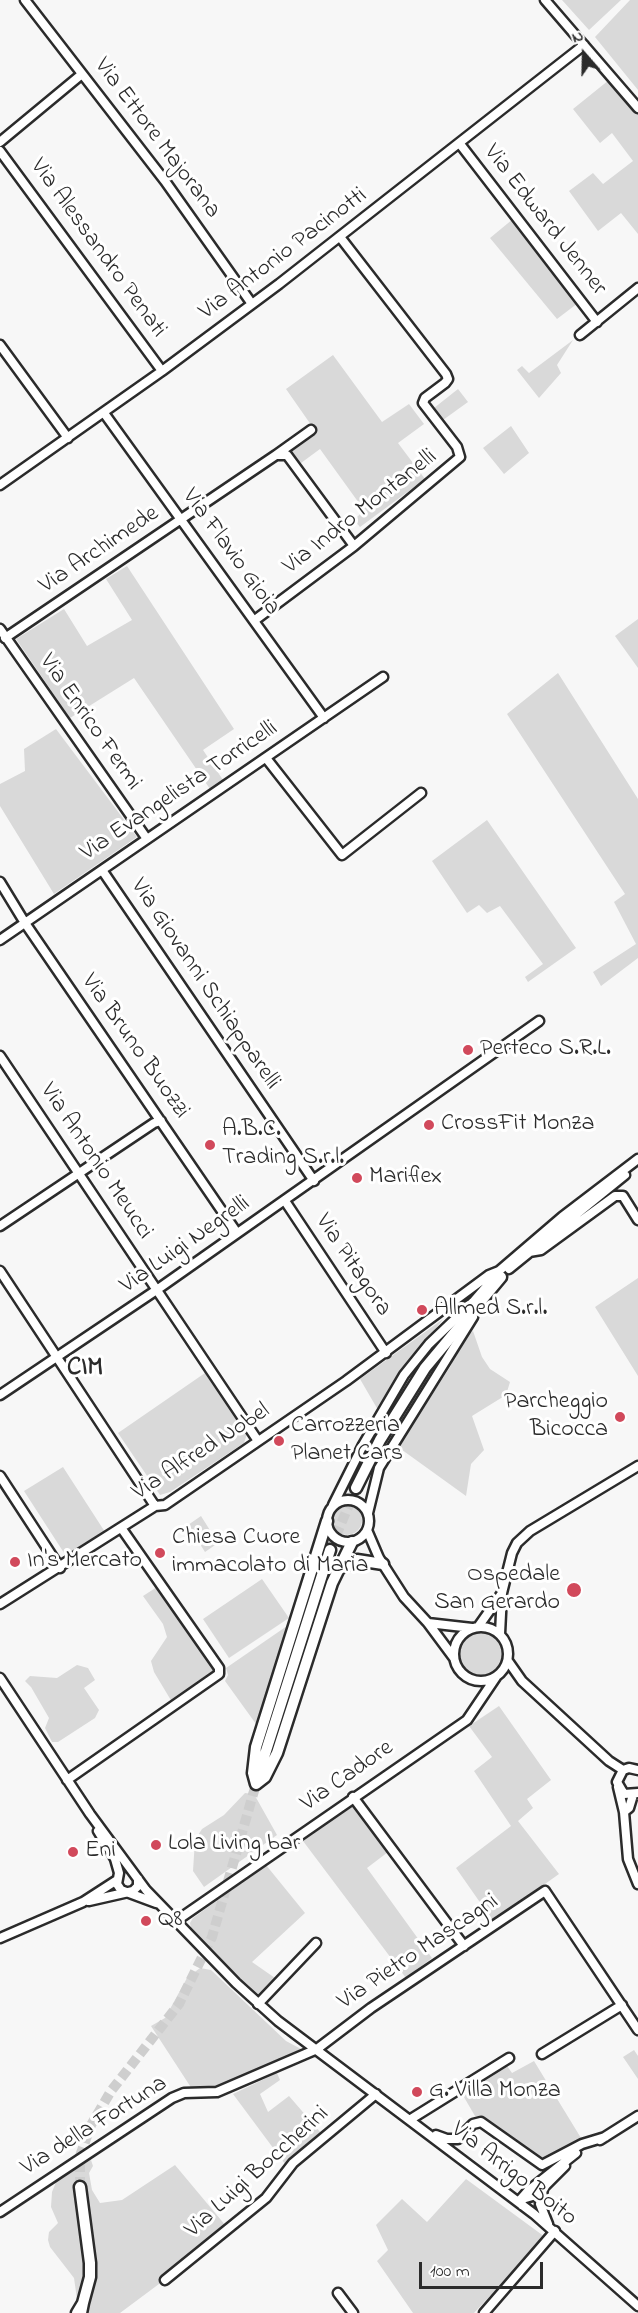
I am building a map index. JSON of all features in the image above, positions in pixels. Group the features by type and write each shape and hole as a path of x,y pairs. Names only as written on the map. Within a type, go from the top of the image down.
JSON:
{"main road":[{"path":"441,1347 500,1274"},
{"path":"356,1488 380,1440 472,1302"},
{"path":"256,1784 253,1773 256,1747 327,1521"},
{"path":"256,1784 265,1777 277,1753 338,1569 354,1541"},
{"path":"256,1784 330,1550"},
{"path":"338,1569 357,1560 381,1561"},
{"path":"80,2187 90,2263 90,2277 81,2310"}],"street":[{"name":"Via Ettore Majorana","path":"25,0 165,181 252,304"},
{"path":"545,0 638,108"},
{"name":"Via Antonio Pacinotti","path":"0,485 104,413 252,304 584,45"},
{"path":"0,142 82,74"},
{"name":"Via Edward Jenner","path":"460,144 597,322"},
{"name":"Via Alessandro Penati","path":"0,151 162,371"},
{"name":"Via Indro Montanelli","path":"255,620 354,546 460,457 457,447 423,403 425,398 448,379 426,346 340,237"},
{"path":"580,335 638,288"},
{"path":"0,345 68,438"},
{"name":"Via Flavio Gioia","path":"104,413 324,718"},
{"name":"Via Archimede","path":"5,638 180,521 310,430"},
{"path":"276,455 287,454 354,546"},
{"name":"Via Enrico Fermi","path":"0,630 147,839"},
{"name":"Via Evangelista Torricelli","path":"0,940 383,677"},
{"path":"266,758 342,855 421,793"},
{"name":"Via Giovanni Schiapparelli","path":"102,870 314,1180"},
{"name":"Via Bruno Buozzi","path":"0,882 25,923 237,1233"},
{"name":"Via Luigi Negrelli","path":"0,1395 58,1358 285,1201 539,1021"},
{"name":"Via Antonio Meucci","path":"0,1056 258,1441"},
{"path":"0,1226 161,1121"},
{"path":"564,1220 638,1159"},
{"path":"564,1220 638,1165"},
{"name":"Via Alfred Nobel","path":"528,1252 541,1250 615,1196 623,1196 638,1220"},
{"name":"Via Pitagora","path":"285,1201 386,1353"},
{"name":"Via Alfred Nobel","path":"0,1604 155,1506 165,1505 386,1353 489,1275 500,1274 564,1220"},
{"name":"Via Alfred Nobel","path":"500,1274 564,1220"},
{"path":"0,1271 155,1506"},
{"path":"381,1561 354,1541 342,1541 333,1535 327,1521 333,1505 363,1445 401,1380 429,1344 500,1274"},
{"path":"500,1274 382,1462 376,1476 368,1513 367,1530 381,1561 412,1608 428,1623 455,1659 463,1674 478,1681 498,1675 522,1681"},
{"path":"500,1634 502,1593 512,1553 530,1531 638,1466"},
{"path":"0,1476 60,1568"},
{"path":"333,1505 342,1500 353,1500 362,1505 368,1513"},
{"path":"68,1780 218,1677 219,1668 122,1528"},
{"path":"354,1541 367,1530"},
{"path":"455,1659 459,1640 476,1628 502,1593"},
{"path":"428,1623 490,1628 500,1634 507,1647 508,1661 522,1681 609,1761 623,1770"},
{"name":"Via Cadore","path":"176,1922 467,1719 480,1704 508,1661"},
{"path":"0,1678 90,1814 115,1860 121,1890 142,1897 164,1909"},
{"path":"478,1681 480,1704"},
{"path":"609,1761 618,1784 624,1812 628,1859 638,1884"},
{"path":"623,1770 629,1768 638,1770"},
{"path":"618,1784 623,1770"},
{"path":"618,1784 624,1794 635,1794 629,1808 624,1812"},
{"path":"353,1797 464,1946"},
{"name":"Via Arrigo Boito","path":"90,1814 136,1876 164,1909 258,2004 521,2200 638,2306"},
{"path":"0,1938 78,1904 118,1879 124,1872 136,1876 136,1889 78,1904"},
{"name":"Via Pietro Mascagni","path":"317,2049 371,2007 545,1891 622,2006"},
{"path":"258,2004 316,1942"},
{"path":"542,2054 622,2006 638,2030"},
{"name":"Via della Fortuna","path":"0,2212 172,2098 184,2093 217,2092 317,2049"},
{"path":"411,2120 509,2058"},
{"name":"Via Luigi Boccherini","path":"165,2280 266,2198 292,2163 376,2094"},
{"path":"521,2200 561,2163 638,2116"},
{"path":"426,2131 447,2139 458,2139 473,2124 481,2122 542,2165 582,2144 605,2137"},
{"path":"521,2200 533,2197 591,2145"},
{"path":"484,2313 553,2229 541,2207 543,2189"},
{"path":"338,2293 353,2313"}],"shaded area":[{"path":"562,0 621,0 589,30"},
{"path":"630,0 638,0 638,90 595,37"},
{"path":"609,80 638,114 638,234 621,213 598,231 569,191 593,173 603,184 633,161 612,133 600,143 573,109"},
{"path":"513,219 578,303 557,319 490,238"},
{"path":"573,340 557,365 561,373 539,398 517,370 522,366 529,373"},
{"path":"333,355 382,422 409,404 424,424 398,443 425,479 360,527 354,520 364,510 320,449 301,463 291,451 316,432 286,389"},
{"path":"458,389 468,402 443,420 434,408"},
{"path":"511,426 529,453 504,474 483,448"},
{"path":"127,566 234,729 203,750 223,780 210,789 134,678 70,718 16,639 64,609 87,646 132,620 106,579"},
{"path":"638,619 638,668 615,636"},
{"path":"558,673 638,799 638,958 601,986 593,972 636,944 614,902 625,894 507,714"},
{"path":"56,729 137,837 54,894 0,806 0,784 25,771 24,749"},
{"path":"487,820 576,948 528,982 525,977 543,964 500,906 487,913 479,905 467,913 432,861"},
{"path":"638,1278 638,1376 595,1307"},
{"path":"443,1319 395,1382 378,1410 360,1379"},
{"path":"473,1331 482,1357 490,1369 510,1382 506,1395 472,1416 484,1450 471,1464 466,1496 398,1447 450,1367 463,1338"},
{"path":"205,1373 247,1434 244,1443 170,1492 160,1495 118,1433"},
{"path":"63,1467 105,1532 66,1556 24,1491"},
{"path":"347,1505 358,1509 362,1520 358,1531 347,1535 336,1531 332,1520 336,1509"},
{"path":"201,1516 218,1543 205,1552 188,1525"},
{"path":"262,1579 289,1618 229,1658 203,1619"},
{"path":"157,1587 213,1668 213,1673 172,1702 154,1672 151,1661 167,1637 163,1624 143,1596"},
{"path":"287,1626 256,1724 225,1681 228,1675 226,1668"},
{"path":"481,1632 497,1639 504,1655 497,1671 481,1678 465,1671 458,1655 465,1639"},
{"path":"77,1665 88,1668 95,1680 84,1688 99,1710 95,1718 58,1742 52,1742 45,1728 49,1718 25,1681 30,1676 57,1678"},
{"path":"499,1706 551,1780 527,1799 533,1808 518,1821 559,1874 493,1921 456,1868 511,1826 474,1771 492,1757 469,1726"},
{"path":"245,1793 254,1794 277,1835 204,1887 193,1871 195,1840 202,1829 224,1815"},
{"path":"352,1805 388,1852 367,1868 432,1958 406,1978 303,1841"},
{"path":"266,1865 305,1913 252,1962 275,1978 258,1997 191,1928 190,1923 193,1918"},
{"path":"200,1968 211,1970 286,2041 301,2049 214,2089 192,2089 151,2026 165,2018 187,1978"},
{"path":"634,2050 638,2056 638,2079 623,2057"},
{"path":"534,2061 581,2138 545,2160 530,2154 487,2120 475,2116 461,2092 505,2063 512,2073"},
{"path":"277,2073 280,2080 260,2094 268,2112 289,2096 321,2133 285,2164 233,2094"},
{"path":"91,2160 93,2166 89,2173 92,2190 100,2203 122,2200 175,2165 226,2226 179,2263 159,2284 120,2313 79,2313 74,2278 50,2247 48,2240 49,2232 58,2223 51,2207 52,2192 58,2177"},
{"path":"466,2179 545,2237 474,2313 413,2313 377,2261 388,2250 376,2225 402,2199 427,2222"}],"tunnel":[{"path":"330,1550 356,1488"},
{"path":"80,2187 80,2156 91,2125 111,2091 179,2004 212,1937 256,1784"}],"place":[{"name":"Perteco S.R.L.","path":"468,1050"},
{"name":"CrossFit Monza","path":"429,1125"},
{"name":"A.B.C. Trading S.r.l.","path":"210,1145"},
{"name":"Mariflex","path":"357,1178"},
{"name":"Allmed S.r.l.","path":"422,1310"},
{"name":"Parcheggio Bicocca","path":"620,1417"},
{"name":"Carrozzeria Planet Cars","path":"279,1441"},
{"name":"Chiesa Cuore immacolato di Maria","path":"160,1553"},
{"name":"In's Mercato","path":"15,1562"},
{"name":"Ospedale San Gerardo","path":"574,1590"},
{"name":"Lola Living bar","path":"156,1845"},
{"name":"Eni","path":"73,1852"},
{"name":"Q8","path":"146,1921"},
{"name":"G. Villa Monza","path":"417,2092"}],"district":[{"name":"CIM","path":"85,1370"}]}
